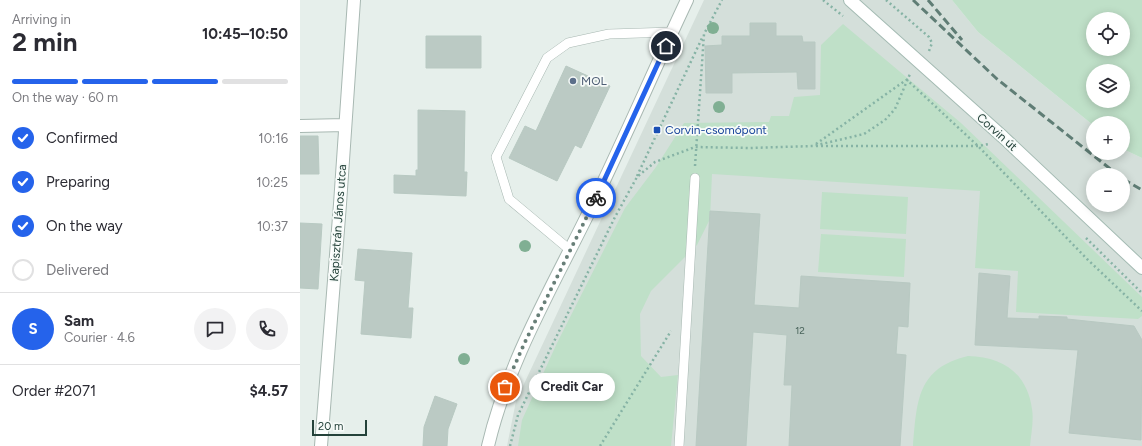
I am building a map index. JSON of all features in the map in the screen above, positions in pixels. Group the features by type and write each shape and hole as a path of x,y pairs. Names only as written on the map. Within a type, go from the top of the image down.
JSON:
{"street":[{"name":"Kapisztrán János utca","path":"321,446 354,0"},
{"path":"488,446 496,413 510,374 608,174 687,0"},
{"name":"Corvin út","path":"850,0 1004,137 1142,268"},
{"path":"300,126 345,125"}],"lane":[{"path":"570,250 509,199 496,157 546,58 568,43 609,34 672,32"},
{"path":"679,446 695,178"}],"path":[{"path":"510,446 518,416 612,223 637,177 704,34 722,0"},
{"path":"695,178 695,147 704,34"},
{"path":"814,146 864,134 885,120 895,109 906,79"},
{"path":"814,146 906,79"},
{"path":"906,79 978,146 1087,259 1142,311"},
{"path":"637,177 655,162 695,147 978,146 991,143"},
{"path":"600,446 674,327 686,321"}],"shaded area":[{"path":"704,0 952,0 978,32 1086,119 1086,160 1130,160 1130,152 1142,158 1142,446 507,446 516,401"}],"green space":[{"path":"952,0 1142,0 1142,158 1130,152 1130,116 1086,116 1086,119 978,32"},
{"path":"843,24 961,123 1142,297 1142,316 1138,319 1016,312 1018,271 975,268 980,191 712,174 710,219 697,245 651,291 640,314 641,356 661,377 678,375 671,446 518,446 522,420 557,343 625,208 656,167 684,123 769,122 771,116 789,116 794,97 820,95 821,45"},
{"path":"822,192 908,197 906,234 820,229"},
{"path":"821,234 906,239 904,277 818,272"},
{"path":"968,356 981,357 1002,364 1011,369 1019,377 1029,396 1033,414 1030,446 913,446 919,401 929,378 938,369 951,361"}],"building":[{"path":"750,23 776,23 776,36 802,36 803,42 815,42 815,89 798,89 797,72 732,73 732,93 706,93 705,46 722,45 722,36 750,36"},
{"path":"426,36 481,36 481,68 426,68"},
{"path":"566,66 610,86 581,148 575,145 557,181 509,158 525,126 536,131"},
{"path":"418,110 465,111 464,172 467,172 466,196 394,193 394,175 416,176 416,170 418,170"},
{"path":"300,136 318,136 319,174 300,174"},
{"path":"710,211 760,214 754,305 799,308 801,276 910,283 908,327 898,326 896,354 906,355 900,446 789,446 792,385 784,385 787,335 753,332 746,446 696,446"},
{"path":"300,223 322,224 318,289 300,288"},
{"path":"358,249 412,253 408,308 413,308 411,338 361,334 365,281 355,280"},
{"path":"979,273 1010,276 1007,318 1039,319 1039,316 1067,317 1067,319 1134,326 1142,340 1141,440 1069,433 1078,350 975,345"},
{"path":"435,396 457,404 448,429 447,446 423,446 424,427"}],"railway":[{"path":"913,0 997,79 1109,168"},
{"path":"928,0 962,40"},
{"path":"1130,183 1142,190"}],"way so far":[{"path":"505,387 525,342 596,198"}],"place":[{"name":"MOL","path":"573,81"},
{"name":"Corvin-csomópont","path":"657,130"},
{"name":"Credit Car","path":"505,387"}],"route":[{"path":"596,198 666,46"}]}
